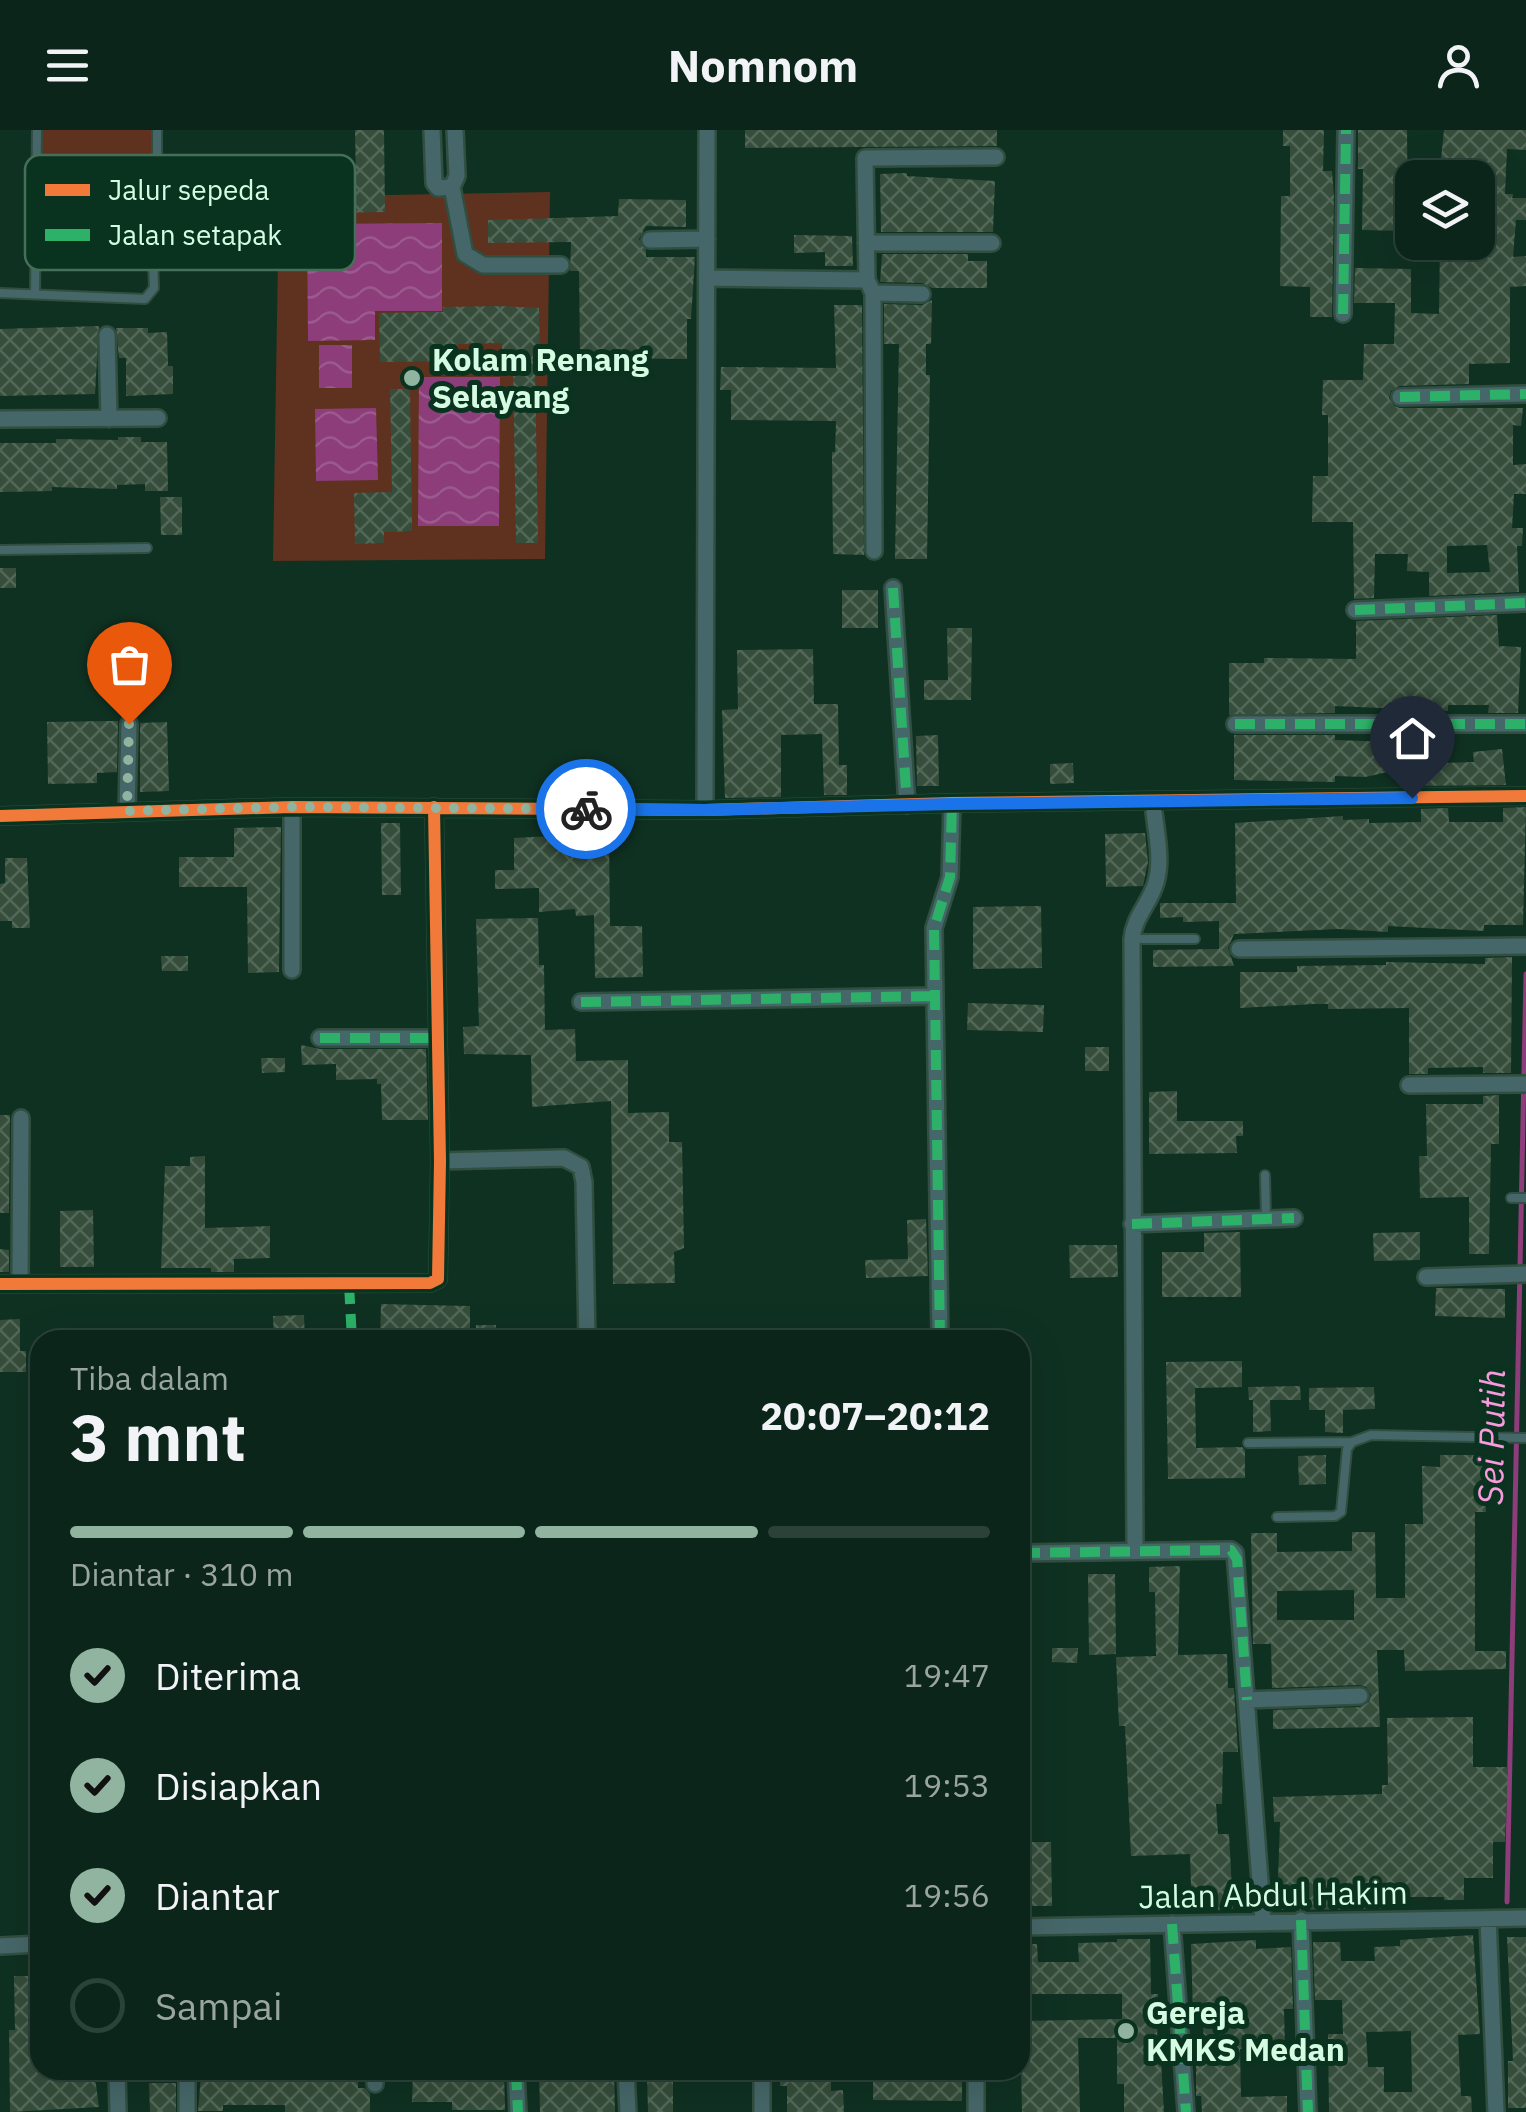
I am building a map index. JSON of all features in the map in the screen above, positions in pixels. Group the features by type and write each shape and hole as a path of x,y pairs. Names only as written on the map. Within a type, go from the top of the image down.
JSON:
{"street":[{"path":"432,130 434,184 438,188 452,187"},
{"path":"455,130 457,176 452,187 465,254 484,265 561,265"},
{"path":"705,810 707,130"},
{"path":"1343,314 1346,130"},
{"path":"874,551 864,161 867,157 996,157"},
{"path":"650,240 707,239"},
{"path":"866,242 992,243"},
{"path":"707,278 870,286 922,294"},
{"path":"107,335 109,419"},
{"path":"1400,397 1526,394"},
{"path":"0,419 158,418"},
{"path":"893,588 907,805"},
{"path":"1355,610 1526,603"},
{"path":"127,811 129,724"},
{"path":"1235,724 1526,724"},
{"path":"0,816 292,807 705,810 1525,796"},
{"path":"1135,1550 1132,939 1135,919 1157,881 1152,803"},
{"path":"940,1330 934,921 950,878 952,804"},
{"path":"292,807 292,970"},
{"path":"0,1284 438,1280 440,1160 434,807"},
{"path":"1238,949 1525,946"},
{"path":"580,1002 934,996"},
{"path":"320,1038 438,1038"},
{"path":"1409,1085 1524,1084"},
{"path":"20,1118 20,1284"},
{"path":"440,1160 564,1158 581,1166 587,1330"},
{"path":"1132,1224 1294,1218"},
{"path":"1426,1277 1526,1274"},
{"path":"1030,1554 1135,1550 1236,1553 1262,1921"},
{"path":"1247,1700 1360,1696"},
{"name":"Jalan Abdul Hakim","path":"1030,1927 1526,1918"},
{"path":"1488,1919 1496,2112"},
{"path":"1301,1920 1308,2112"},
{"path":"1172,1924 1186,2112"},
{"path":"0,1946 30,1944"},
{"path":"117,2080 118,2112"},
{"path":"186,2080 187,2112"},
{"path":"516,2080 518,2112"},
{"path":"626,2080 628,2112"},
{"path":"762,2080 762,2112"},
{"path":"976,2080 976,2112"}],"lane":[{"path":"37,130 37,155"},
{"path":"35,294 36,270"},
{"path":"0,293 145,299 154,288 153,270"},
{"path":"0,550 147,548"},
{"path":"1132,939 1195,939"},
{"path":"1265,1175 1266,1219"},
{"path":"1248,1443 1352,1442 1372,1435 1520,1438"},
{"path":"1278,1517 1334,1516 1340,1512 1352,1442"}],"shaded area":[{"path":"41,130 153,130 153,155 41,155"},
{"name":"Kolam Renang Selayang","path":"550,192 545,559 273,561 278,270 355,270 355,196"}],"water":[{"path":"442,223 442,311 375,311 375,340 308,341 307,270 355,270 355,224"},
{"path":"319,345 352,345 352,388 319,388"},
{"path":"419,377 500,377 499,526 418,526"},
{"path":"376,408 378,480 316,481 315,409"}],"building":[{"path":"355,130 384,130 385,212 355,213"},
{"path":"745,130 997,130 997,146 745,148"},
{"path":"1283,130 1324,130 1323,171 1332,171 1334,197 1332,317 1310,317 1310,287 1280,286 1281,196 1290,196 1290,146 1283,146"},
{"path":"1358,130 1407,130 1407,160 1395,160 1395,231 1362,230 1363,169 1358,169"},
{"path":"1444,130 1526,130 1526,150 1507,149 1505,194 1526,198 1526,220 1516,220 1513,257 1526,256 1526,286 1510,287 1510,363 1469,364 1469,384 1399,386 1389,398 1400,408 1523,408 1521,426 1513,425 1513,465 1526,464 1526,494 1514,494 1512,528 1523,528 1522,546 1517,546 1519,592 1429,596 1429,572 1407,571 1408,554 1375,554 1374,598 1354,599 1353,522 1312,522 1313,476 1328,476 1328,415 1322,415 1323,380 1363,380 1364,344 1394,344 1395,303 1354,303 1355,268 1411,269 1411,313 1439,314 1440,260 1495,260 1495,160 1441,160","holes":["1487,545 1490,572 1447,573 1447,546"]},
{"path":"880,174 995,181 993,232 881,232"},
{"path":"619,199 686,200 686,227 646,226 639,239 646,257 695,257 691,319 687,319 687,359 580,358 579,271 570,271 571,242 488,243 488,220 618,216"},
{"path":"794,235 852,236 853,266 825,266 825,252 794,253"},
{"path":"882,254 968,254 968,261 987,261 987,288 932,288 922,283 880,282"},
{"path":"932,300 931,344 926,344 926,375 930,375 927,559 895,559 899,344 884,344 884,304 922,305"},
{"path":"834,305 862,305 864,555 833,554 832,452 836,421 731,420 731,390 720,390 721,367 836,368"},
{"path":"500,306 539,308 540,362 535,362 538,543 516,543 513,363 502,363 502,343 458,344 458,361 380,362 379,313"},
{"path":"99,326 95,394 0,396 0,329"},
{"path":"116,328 167,332 173,394 126,396 126,358 119,358"},
{"path":"390,389 410,389 412,531 384,532 384,543 355,544 354,493 392,492"},
{"path":"118,437 167,442 168,491 145,491 145,484 117,485 117,489 52,487 52,491 0,492 0,443"},
{"path":"160,497 182,497 182,535 161,535"},
{"path":"0,568 16,568 16,588 0,588"},
{"path":"842,590 878,590 878,628 842,628"},
{"path":"1497,615 1499,646 1521,647 1518,713 1488,713 1489,705 1448,705 1448,711 1335,706 1335,713 1229,715 1229,663 1264,663 1264,658 1356,659 1356,621"},
{"path":"947,628 972,628 971,700 924,700 924,680 948,680"},
{"path":"813,649 814,704 838,704 839,765 847,765 847,795 824,795 822,734 781,735 781,797 725,798 722,710 738,709 737,650"},
{"path":"118,721 117,772 97,773 97,783 48,784 47,722"},
{"path":"167,722 169,791 140,792 140,723"},
{"path":"938,735 939,786 917,786 916,736"},
{"path":"1234,735 1335,735 1335,740 1393,742 1393,771 1365,777 1335,776 1335,782 1234,780"},
{"path":"1502,749 1506,785 1411,786 1410,764 1474,762 1473,752"},
{"path":"1073,763 1074,783 1050,784 1050,764"},
{"path":"1526,807 1523,925 1484,925 1484,931 1388,926 1388,932 1338,929 1234,934 1228,948 1234,966 1153,967 1153,950 1219,949 1219,921 1160,918 1160,903 1236,903 1235,823 1343,816 1343,820 1369,819 1369,823 1421,822 1421,809 1448,808 1449,822 1503,822 1503,808"},
{"path":"381,823 400,823 401,895 382,895"},
{"path":"281,827 279,972 248,973 247,887 179,887 179,857 234,857 234,828"},
{"path":"609,833 610,926 642,926 643,977 595,978 594,915 576,916 575,909 539,912 539,888 495,889 495,870 514,870 514,838"},
{"path":"1145,833 1148,862 1143,886 1106,887 1105,834"},
{"path":"5,858 27,858 30,928 12,928 12,921 0,921"},
{"path":"1041,906 1042,968 973,969 973,907"},
{"path":"538,918 539,965 544,965 545,1030 575,1029 576,1061 628,1060 628,1113 669,1112 669,1142 682,1142 684,1248 674,1252 675,1283 613,1284 611,1101 532,1107 531,1055 464,1054 463,1027 479,1026 476,919"},
{"path":"161,956 188,956 188,971 162,971"},
{"path":"1512,957 1511,1073 1483,1073 1483,1067 1428,1068 1428,1074 1409,1074 1409,1008 1328,1009 1328,1004 1314,1004 1240,1008 1240,972 1297,972 1297,966 1386,962 1485,964 1485,958"},
{"path":"968,1003 1044,1005 1043,1032 967,1030"},
{"path":"301,1045 320,1049 426,1049 428,1120 382,1120 381,1084 377,1084 377,1079 336,1080 336,1064 302,1065"},
{"path":"1085,1047 1109,1047 1109,1071 1085,1071"},
{"path":"261,1058 285,1058 285,1072 262,1073"},
{"path":"1177,1091 1177,1121 1243,1121 1243,1136 1236,1136 1237,1153 1149,1154 1149,1092"},
{"path":"1499,1095 1499,1144 1491,1144 1489,1254 1469,1254 1469,1197 1420,1198 1419,1156 1427,1156 1426,1104 1483,1104 1483,1096"},
{"path":"0,1115 10,1115 9,1213 0,1213"},
{"path":"205,1156 205,1228 270,1226 270,1258 234,1259 234,1272 161,1268 165,1166 190,1166 190,1157"},
{"path":"93,1210 94,1267 60,1267 60,1211"},
{"path":"926,1219 928,1276 866,1278 865,1260 908,1259 907,1220"},
{"path":"1240,1232 1241,1297 1162,1297 1162,1252 1204,1252 1204,1233"},
{"path":"1420,1232 1420,1260 1374,1261 1373,1233"},
{"path":"1069,1245 1117,1245 1118,1277 1070,1278"},
{"path":"0,1249 9,1250 9,1272 0,1272"},
{"path":"1436,1288 1505,1289 1505,1318 1435,1316"},
{"path":"381,1304 470,1306 470,1330 380,1330"},
{"path":"304,1315 305,1330 274,1330 273,1316"},
{"path":"20,1319 20,1351 26,1351 26,1372 0,1372 0,1320"},
{"path":"476,1325 496,1325 496,1330 476,1330"},
{"path":"1242,1361 1242,1387 1195,1388 1196,1448 1242,1447 1245,1478 1168,1479 1166,1362"},
{"path":"1300,1386 1301,1400 1270,1400 1271,1431 1253,1432 1253,1400 1249,1400 1248,1387"},
{"path":"1374,1387 1375,1409 1343,1410 1343,1433 1325,1432 1325,1410 1309,1410 1309,1388"},
{"path":"1326,1455 1326,1484 1299,1485 1298,1456"},
{"path":"1440,1455 1483,1455 1486,1512 1475,1512 1475,1651 1506,1651 1506,1669 1405,1671 1404,1650 1377,1650 1380,1727 1273,1729 1273,1710 1360,1707 1369,1702 1371,1695 1360,1685 1272,1688 1271,1644 1253,1644 1251,1533 1277,1533 1277,1552 1352,1551 1352,1532 1375,1532 1376,1598 1405,1598 1405,1524 1423,1524 1422,1466 1440,1467","holes":["1354,1590 1354,1620 1277,1620 1277,1591"]},
{"path":"1180,1566 1178,1655 1227,1654 1228,1688 1234,1688 1238,1752 1223,1752 1222,1804 1216,1804 1218,1834 1229,1834 1233,1909 1187,1911 1190,1854 1131,1856 1125,1726 1119,1726 1116,1657 1156,1656 1155,1592 1149,1592 1149,1567"},
{"path":"1088,1574 1115,1574 1116,1654 1089,1655"},
{"path":"1052,1648 1078,1648 1077,1663 1052,1662"},
{"path":"1473,1717 1473,1767 1508,1767 1505,1842 1493,1842 1493,1878 1464,1878 1464,1900 1383,1897 1383,1909 1277,1910 1280,1822 1274,1822 1273,1797 1382,1794 1382,1785 1388,1785 1387,1718"},
{"path":"1030,1842 1051,1842 1052,1906 1030,1906"},
{"path":"1473,1935 1480,2034 1458,2035 1461,2096 1471,2096 1472,2112 1329,2112 1328,2034 1343,2034 1342,2000 1315,2000 1313,1942 1340,1942 1341,1961 1375,1961 1374,1947 1400,1946 1400,1940","holes":["1411,2031 1412,2092 1384,2092 1384,2067 1368,2067 1366,2032"]},
{"path":"1507,1937 1526,1937 1526,2108 1508,2108 1508,2061 1513,2061"},
{"path":"1150,1939 1151,1994 1158,1994 1157,2045 1164,2112 1124,2112 1124,2084 1117,2084 1117,2038 1078,2038 1080,2112 1022,2112 1021,2080 1030,2080 1030,2021 1122,2019 1122,1994 1030,1994 1030,1944 1037,1944 1038,1962 1079,1962 1078,1943"},
{"path":"1256,1940 1256,1949 1291,1947 1293,2009 1284,2009 1285,2048 1240,2049 1241,2097 1287,2096 1287,2112 1202,2112 1201,2096 1196,2096 1196,2060 1204,2060 1203,2015 1193,2016 1191,1944"},
{"path":"14,1976 30,1976 30,2080 95,2080 99,2107 10,2112 9,2030 15,2030"},
{"path":"201,2080 358,2080 358,2088 365,2088 370,2094 370,2112 285,2112 285,2105 223,2105 223,2111 198,2111"},
{"path":"413,2080 504,2080 505,2110 452,2110 452,2102 412,2102"},
{"path":"539,2080 614,2080 615,2112 540,2112"},
{"path":"647,2080 673,2080 673,2112 648,2112"},
{"path":"780,2080 831,2080 831,2091 843,2090 844,2112 787,2112 787,2086 780,2086"},
{"path":"873,2080 962,2080 962,2101 873,2100"},
{"path":"149,2083 176,2083 176,2112 150,2112"}],"waterway":[{"name":"Sei Putih","path":"1507,1902 1526,974"}],"marked path":[{"path":"1343,314 1346,130"},
{"path":"1400,397 1526,394"},
{"path":"893,588 907,805"},
{"path":"1355,610 1526,603"},
{"path":"1235,724 1526,724"},
{"path":"940,1330 934,928 950,877 952,803"},
{"path":"581,1002 934,996"},
{"path":"320,1038 437,1038"},
{"path":"1132,1224 1294,1218"},
{"path":"349,1284 351,1330"},
{"path":"1030,1553 1231,1550 1237,1559 1247,1700"},
{"path":"1301,1920 1308,2112"},
{"path":"1172,1924 1186,2112"},
{"path":"516,2080 518,2112"}],"cycle path":[{"path":"0,816 292,807 705,810 1526,796"},
{"path":"0,1284 430,1283 438,1279 434,807"}],"way so far":[{"path":"129,724 127,811 292,807 586,809"}],"place":[{"name":"Kolam Renang Selayang","path":"412,378"},
{"name":"Gereja KMKS Medan","path":"1126,2031"}],"route":[{"path":"586,809 1412,798"}]}
